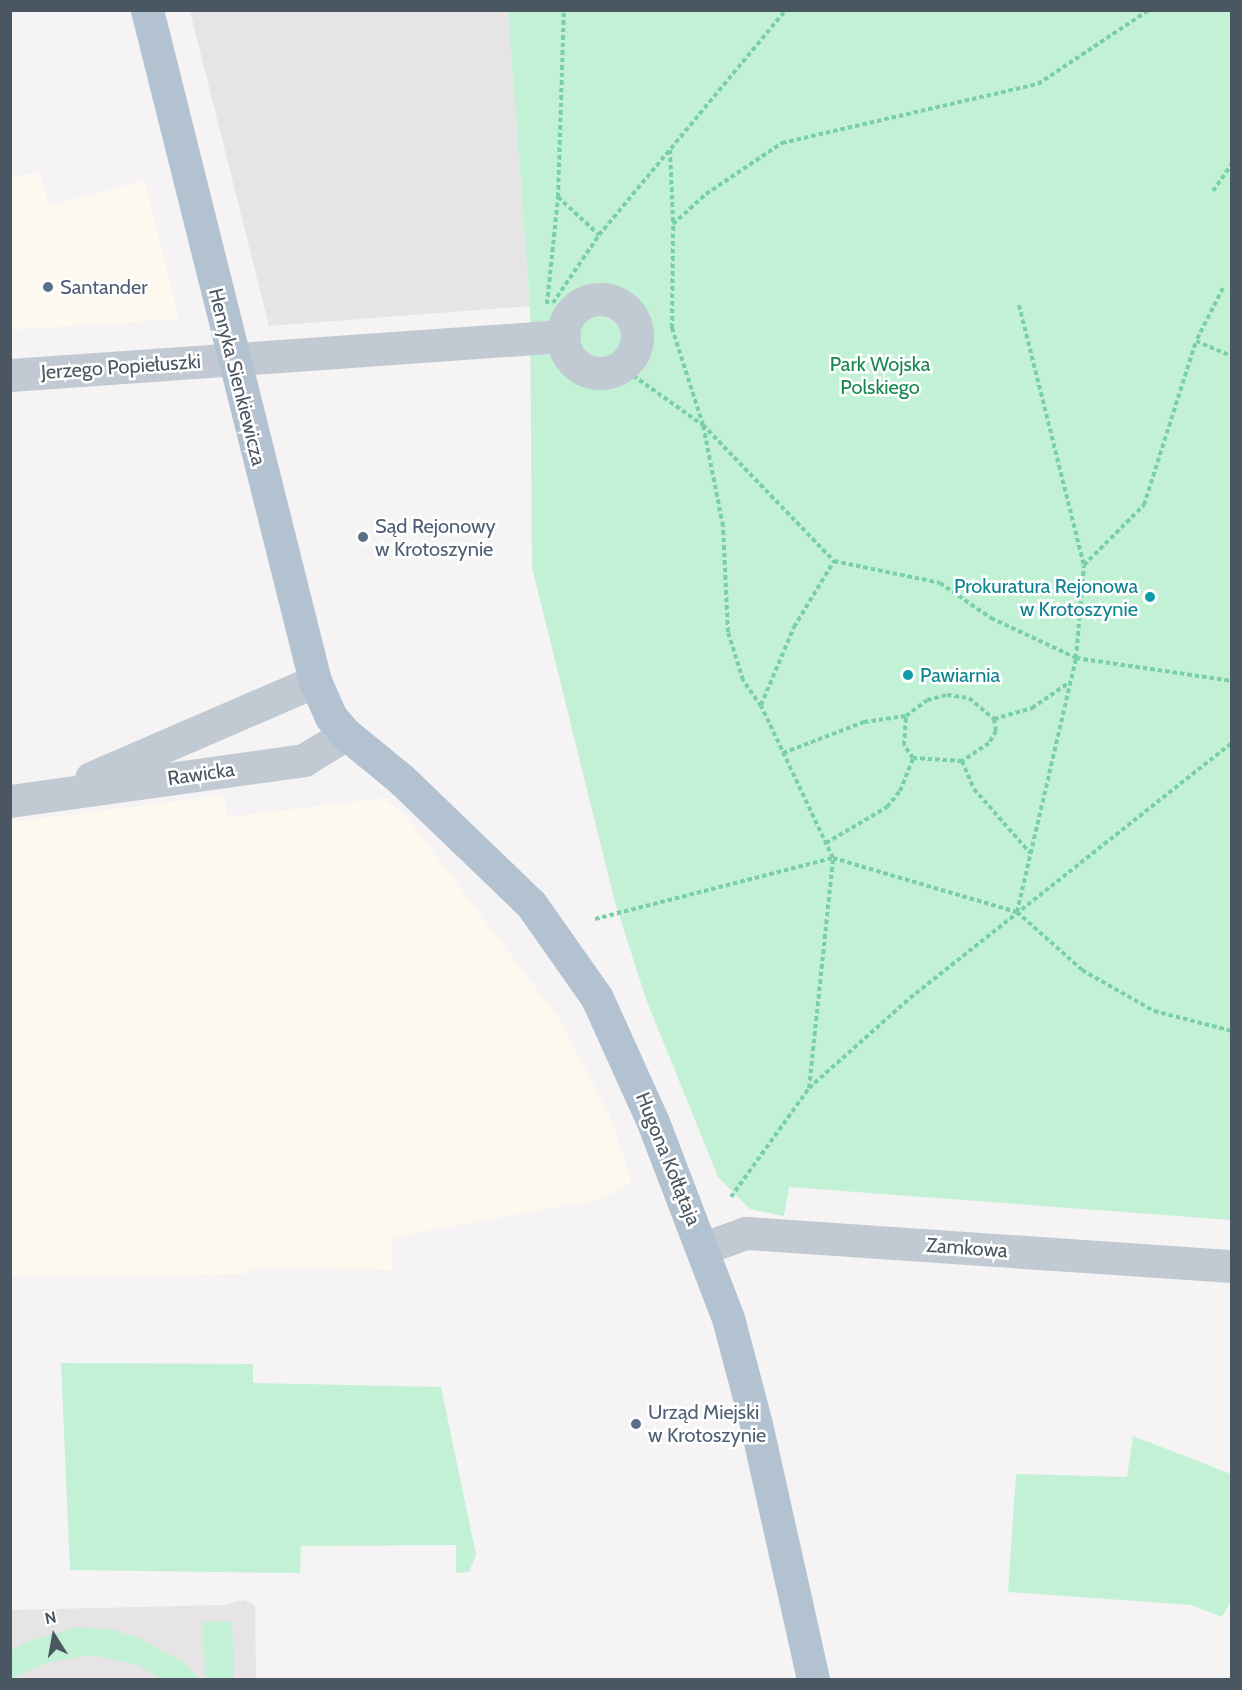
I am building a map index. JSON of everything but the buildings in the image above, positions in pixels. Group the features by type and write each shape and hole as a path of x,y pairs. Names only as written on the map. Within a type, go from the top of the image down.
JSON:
{"main road":[{"name":"Henryka Sienkiewicza","path":"147,10 232,359 315,681 331,717 346,734"},
{"name":"Hugona Kołłątaja","path":"346,734 401,779 531,904 565,949 597,998 632,1069 704,1248 728,1318 756,1424 813,1680"}],"street":[{"path":"606,299 618,304 634,322 637,334 636,347 621,367 600,373 588,371 570,358 564,336 572,312 581,305 606,299"},
{"name":"Jerzego Popiełuszki","path":"10,375 564,336"},
{"name":"Rawicka","path":"49,796 315,681"},
{"name":"Rawicka","path":"10,801 304,760 346,734"},
{"name":"Zamkowa","path":"704,1248 746,1233 1232,1266"}],"path":[{"path":"564,10 558,196 546,314 598,235 786,10"},
{"path":"673,224 706,194 782,143 1038,84 1149,10"},
{"path":"670,149 673,224 672,328 703,425 723,526 728,632 743,680 761,706 833,858 809,1088"},
{"path":"1213,191 1232,164"},
{"path":"558,196 598,235"},
{"path":"1084,566 1144,505 1196,341 1223,288"},
{"path":"1017,912 1077,658 1084,566 1019,305"},
{"path":"1196,341 1232,356"},
{"path":"621,367 703,425 834,561 940,583 991,618 1077,658 1232,681"},
{"path":"761,706 794,627 834,561"},
{"path":"994,719 1032,708 1071,681"},
{"path":"783,753 864,722 906,716 927,700 947,695 969,698 994,719 996,731 990,743 962,761 913,758"},
{"path":"906,716 904,745 913,758"},
{"path":"731,1197 809,1088 910,998 1232,743"},
{"path":"826,843 887,807 900,791 913,758"},
{"path":"962,761 974,789 1030,853"},
{"path":"595,919 833,858 1017,912 1082,970 1154,1011 1232,1031"}],"shaded area":[{"path":"190,11 508,11 530,306 269,326"},
{"path":"40,173 49,206 145,180 179,319 11,330 11,176"},
{"path":"225,795 227,817 384,798 408,819 560,1020 610,1116 632,1183 601,1199 393,1237 392,1270 248,1268 247,1274 11,1276 11,822"},
{"path":"244,1600 255,1605 256,1679 11,1679 10,1610 224,1605"}],"green space":[{"name":"Park Wojska Polskiego","path":"508,11 1231,11 1231,1220 789,1187 784,1216 750,1209 718,1177 646,999 615,902 532,568 530,306"},
{"path":"61,1363 253,1364 253,1383 441,1387 476,1555 469,1572 456,1573 456,1545 301,1546 300,1573 70,1570"},
{"path":"1133,1436 1231,1474 1231,1601 1222,1617 1191,1605 1008,1592 1016,1474 1127,1477"},
{"path":"232,1621 234,1679 205,1679 203,1622"},
{"path":"78,1627 111,1629 141,1639 184,1663 200,1679 161,1679 138,1665 91,1655 45,1663 11,1679 11,1651 23,1643"}],"place":[{"name":"Santander","path":"48,287"},
{"name":"Sąd Rejonowy w Krotoszynie","path":"363,537"},
{"name":"Prokuratura Rejonowa w Krotoszynie","path":"1150,597"},
{"name":"Pawiarnia","path":"908,675"},
{"name":"Urząd Miejski w Krotoszynie","path":"636,1424"}]}
